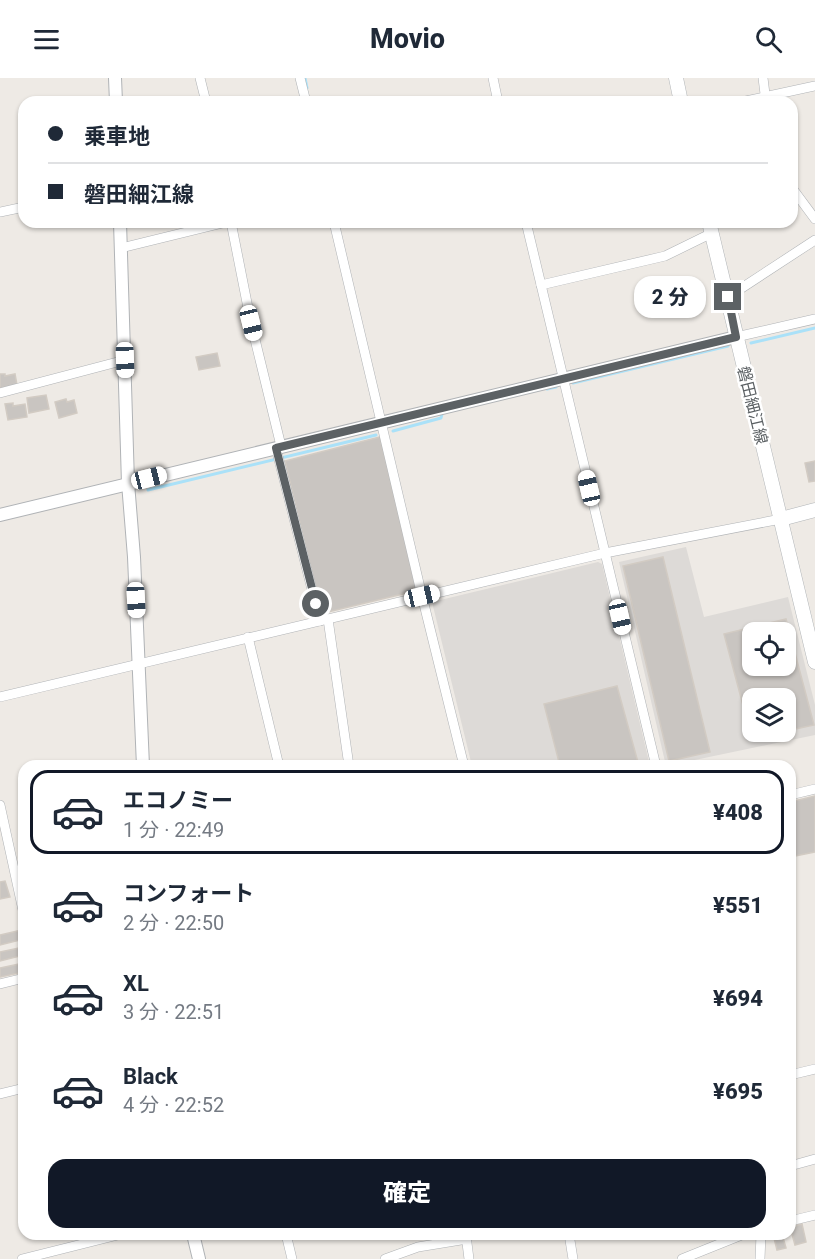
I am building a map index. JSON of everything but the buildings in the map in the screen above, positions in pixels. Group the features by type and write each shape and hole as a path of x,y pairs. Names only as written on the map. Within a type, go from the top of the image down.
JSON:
{"main road":[{"path":"676,78 680,96"},
{"name":"磐田細江線","path":"710,228 815,662"},
{"path":"781,519 815,510"}],"street":[{"path":"115,78 116,96"},
{"path":"200,78 204,96"},
{"path":"300,78 304,96"},
{"path":"493,78 497,96"},
{"path":"763,78 766,96"},
{"path":"777,96 815,86"},
{"path":"798,196 815,219"},
{"path":"0,212 18,208"},
{"path":"120,228 128,483 143,760"},
{"path":"121,248 204,228"},
{"path":"230,228 279,453 324,620 349,760"},
{"path":"335,228 463,760"},
{"path":"527,228 655,760"},
{"path":"541,285 665,256 708,228"},
{"path":"728,297 815,240"},
{"path":"0,515 128,483 279,453 382,423 562,378 815,319"},
{"path":"0,393 125,360"},
{"path":"0,697 605,553 781,519"},
{"path":"248,637 278,760"},
{"path":"796,794 815,789"},
{"path":"0,805 18,888"},
{"path":"0,984 18,980"},
{"path":"796,1074 815,1069"},
{"path":"0,1094 18,1090"},
{"path":"796,1164 815,1159"},
{"path":"796,1220 815,1215"},
{"path":"22,1259 98,1240"},
{"path":"194,1240 199,1259"},
{"path":"287,1240 292,1259"},
{"path":"385,1259 418,1247 452,1240"},
{"path":"466,1240 469,1259"},
{"path":"570,1240 573,1259"},
{"path":"682,1259 729,1240"},
{"path":"760,1259 761,1240"}],"shaded area":[{"path":"686,547 704,617 788,597 794,622 742,622 742,676 796,676 796,629 815,705 815,735 796,739 796,688 742,688 742,742 781,742 695,760 665,760 619,562"},
{"path":"598,562 602,564 649,760 471,760 432,602"}],"waterway":[{"path":"305,78 307,88"},
{"path":"751,343 815,328"},
{"path":"573,383 728,346"},
{"path":"547,389 556,387"},
{"path":"393,431 441,418 442,414"},
{"path":"148,490 376,435"}],"route":[{"path":"316,604 276,448 736,337 728,297"}]}
